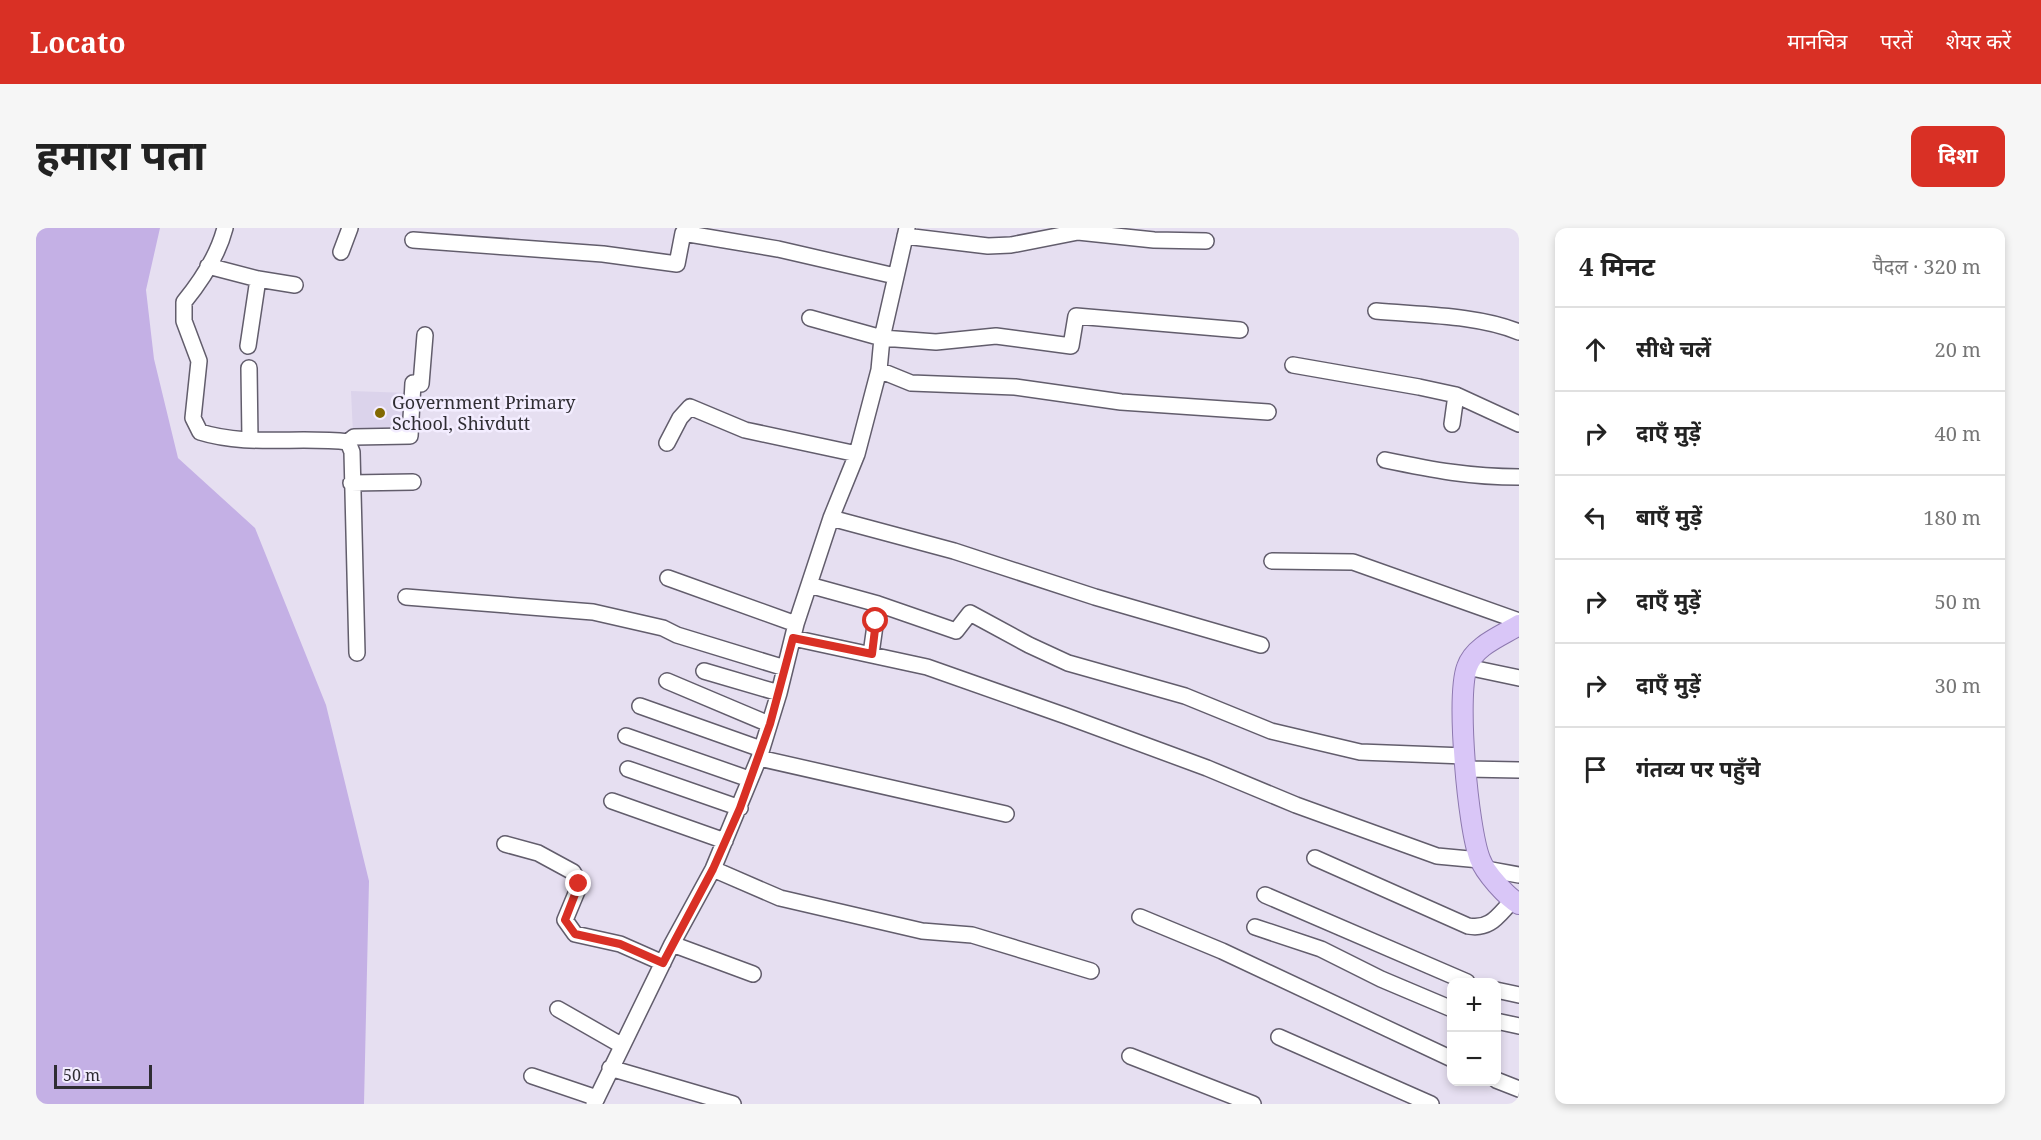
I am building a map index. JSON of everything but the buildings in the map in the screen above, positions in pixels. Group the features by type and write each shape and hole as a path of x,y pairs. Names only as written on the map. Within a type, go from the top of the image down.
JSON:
{"main road":[{"path":"1516,902 1483,864 1470,812 1462,692 1467,667 1475,651 1519,623"}],"street":[{"path":"225,228 220,246 198,284 183,302 182,311 190,341 199,361 193,418 200,432 250,440 348,442 354,437 410,436 413,383 421,384 425,335"},
{"path":"341,252 350,228"},
{"path":"532,1076 595,1101 672,944 713,869 740,808 770,724 808,585 856,454 879,370 882,338 906,230 988,246 1011,245 1078,232 1154,240 1206,241"},
{"path":"413,240 603,254 677,264 683,233 778,249 896,276"},
{"path":"208,266 258,279 295,285"},
{"path":"248,346 258,279"},
{"path":"1376,311 1479,321 1519,332"},
{"path":"810,318 882,338 936,342 996,336 1071,346 1076,316 1240,330"},
{"path":"1293,365 1419,387 1456,396 1519,424"},
{"path":"249,368 250,440"},
{"path":"879,370 910,383 1015,387 1120,402 1268,412"},
{"path":"1452,424 1456,396"},
{"path":"667,443 680,418 690,407 745,430 856,454"},
{"path":"348,442 352,452 357,653"},
{"path":"1385,460 1458,475 1519,477"},
{"path":"351,483 413,482"},
{"path":"831,518 954,551 1095,597 1261,645"},
{"path":"1272,561 1353,562 1519,623"},
{"path":"668,578 794,631 872,654 927,667 1056,712 1207,768 1296,805 1437,856 1483,864 1519,875"},
{"path":"808,585 878,604 956,631 970,613 1068,663 1185,696 1252,725 1287,736 1375,754 1466,762 1519,770"},
{"path":"406,597 592,612 663,628 677,635 785,668"},
{"path":"872,654 878,604"},
{"path":"1467,667 1519,678"},
{"path":"704,671 779,693"},
{"path":"667,681 770,724"},
{"path":"640,706 760,754 1006,814"},
{"path":"626,736 749,779"},
{"path":"628,768 740,808"},
{"path":"612,801 724,841"},
{"path":"505,844 538,854 573,872 579,884 565,920 575,934 620,944 663,963"},
{"path":"1315,858 1468,926 1489,925 1516,902"},
{"path":"713,869 780,898 922,931 984,938 1091,971"},
{"path":"1265,895 1458,978"},
{"path":"1140,917 1222,951 1447,1057"},
{"path":"1255,927 1322,949 1381,979 1447,1007"},
{"path":"672,944 753,974"},
{"path":"1501,991 1519,995"},
{"path":"558,1009 621,1045"},
{"path":"1501,1022 1519,1026"},
{"path":"1279,1037 1431,1104"},
{"path":"1130,1056 1253,1104"},
{"path":"610,1068 733,1104"},
{"path":"1501,1082 1519,1089"}],"shaded area":[{"path":"36,228 160,228 146,290 154,359 178,458 255,528 326,705 369,881 364,1104 36,1104"},
{"name":"Government Primary School, Shivdutt","path":"351,391 409,393 407,434 353,434"}],"place":[{"name":"Government Primary School, Shivdutt","path":"380,413"}],"route":[{"path":"579,884 565,920 575,934 620,944 663,963 713,869 740,808 770,724 793,638 872,654 876,621"}]}
